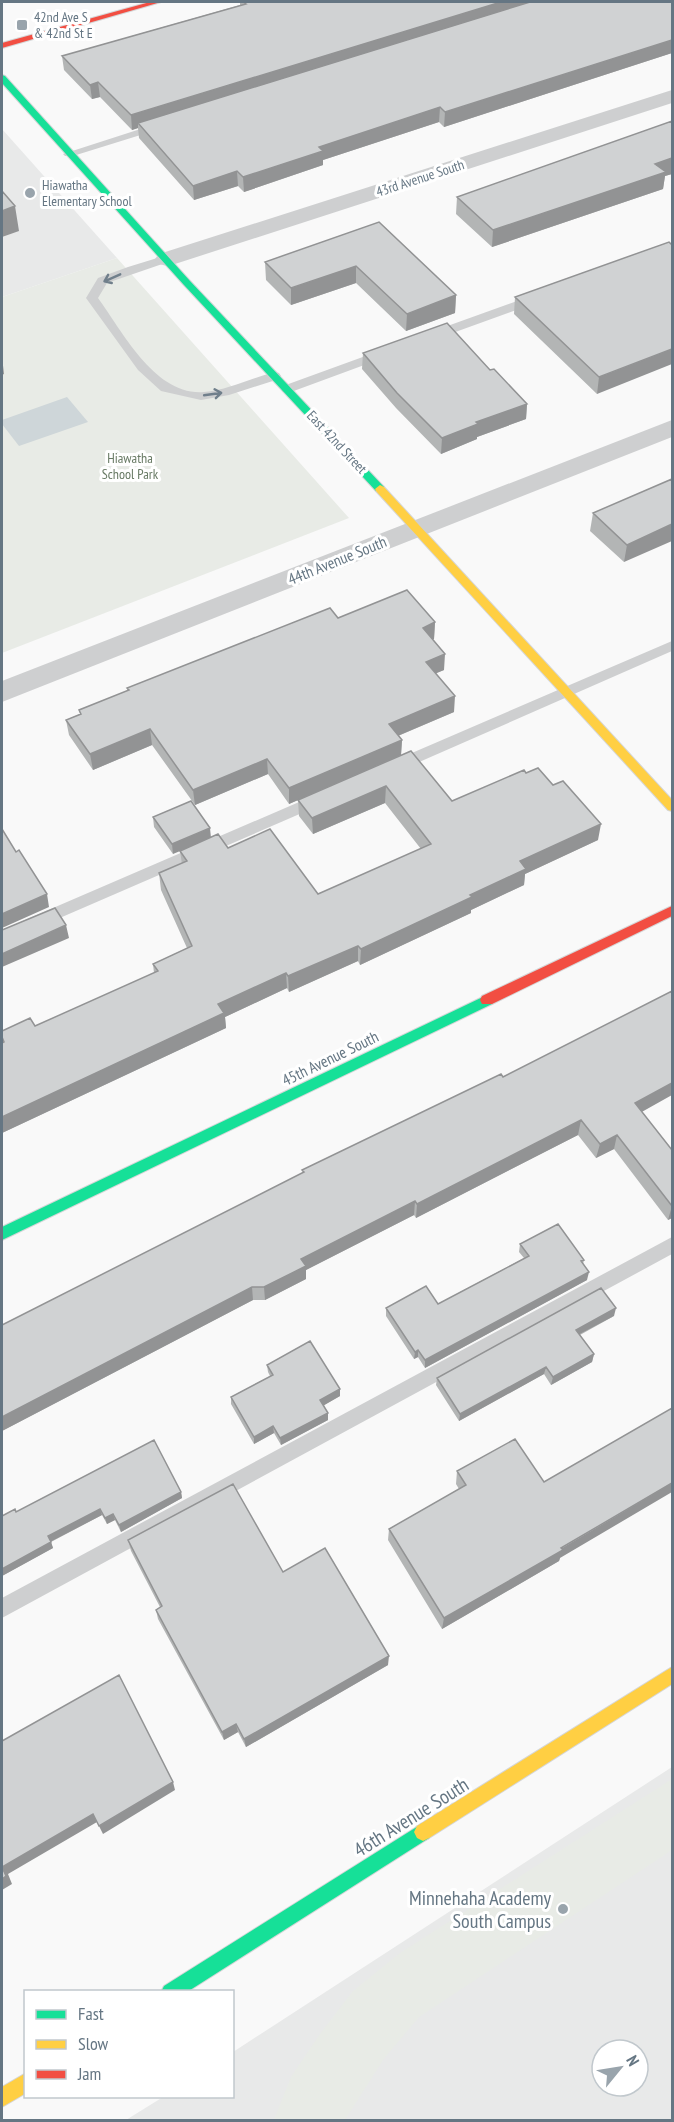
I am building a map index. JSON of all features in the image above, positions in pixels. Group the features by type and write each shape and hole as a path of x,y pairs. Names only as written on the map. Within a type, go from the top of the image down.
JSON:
{"street":[{"path":"2,46 158,2"},
{"name":"East 42nd Street","path":"2,78 69,154 417,528 672,807"},
{"name":"43rd Avenue South","path":"167,260 672,96"},
{"name":"44th Avenue South","path":"2,692 672,428"},
{"name":"45th Avenue South","path":"2,1234 672,911"},
{"name":"46th Avenue South","path":"173,1990 672,1676"},
{"path":"2,2098 24,2083"}],"lane":[{"path":"69,154 169,122"},
{"path":"167,260 132,269 102,281 92,298 142,367 165,388 201,396 225,392 275,376"},
{"path":"421,340 541,297"},
{"path":"287,389 399,348"},
{"path":"383,772 672,646"},
{"path":"2,937 339,790"},
{"path":"2,1608 672,1245"}],"shaded area":[{"name":"Hiawatha Elementary School","path":"2,129 117,258 2,297"},
{"path":"67,397 88,422 19,446 2,424 2,420"},
{"name":"Minnehaha Academy South Campus","path":"672,1767 672,2120 126,2120 161,2098 234,2098 234,2051"}],"green space":[{"name":"Hiawatha School Park","path":"117,258 349,518 2,653 2,297"},
{"path":"672,1779 672,1850 419,2017 383,2060 345,2120 274,2120 291,2077 353,1991 400,1953"}],"building":[{"path":"243,2 501,2 131,115 98,82 90,85 62,56 246,4"},
{"path":"530,2 672,2 672,40 445,112 440,107 319,147 323,151 243,177 237,171 193,186 138,123"},
{"path":"672,121 672,158 655,164 666,172 493,230 457,197"},
{"path":"2,191 15,206 2,211"},
{"path":"379,222 456,295 407,314 356,266 291,288 265,262"},
{"path":"669,242 672,245 672,349 599,377 515,297"},
{"path":"447,323 490,370 494,369 527,404 476,422 478,424 442,438 397,393 363,353"},
{"path":"672,479 672,524 627,545 593,513"},
{"path":"407,590 435,622 423,628 445,654 426,662 455,696 389,724 402,740 289,788 267,759 193,790 150,729 90,754 66,720 81,714 79,710 129,690 127,688 330,608 338,618"},
{"path":"411,751 452,801 524,770 526,773 538,768 553,785 563,781 601,824 520,861 526,869 470,895 472,897 361,949 358,946 288,976 286,973 218,1004 224,1013 2,1117 2,1043 4,1042 2,1031 30,1018 35,1026 158,971 153,964 192,946 159,873 187,861 180,851 218,834 228,848 270,829 318,894 431,844 386,786 312,818 298,800"},
{"path":"191,801 210,828 172,844 153,817"},
{"path":"2,829 16,852 19,850 47,894 2,914"},
{"path":"55,908 66,925 2,954 2,930"},
{"path":"672,991 672,1083 635,1103 672,1150 672,1206 617,1135 600,1144 581,1120 417,1204 415,1201 301,1259 306,1266 264,1287 252,1287 2,1417 2,1325 304,1172 302,1170 501,1074 503,1077"},
{"path":"558,1224 584,1260 581,1261 589,1272 425,1360 418,1350 415,1352 386,1308 426,1286 438,1304 529,1256 520,1244"},
{"path":"601,1288 616,1308 576,1330 594,1354 553,1377 546,1367 460,1414 437,1378"},
{"path":"310,1341 340,1389 320,1400 328,1413 280,1438 273,1426 254,1437 231,1397 273,1375 267,1365"},
{"path":"672,1408 672,1483 561,1548 563,1550 444,1618 389,1529 466,1485 457,1471 515,1439 544,1482"},
{"path":"154,1440 181,1492 119,1525 113,1514 105,1518 100,1509 48,1536 51,1542 2,1569 2,1516 15,1509 16,1512"},
{"path":"233,1484 283,1572 325,1548 389,1656 244,1739 236,1724 222,1732 156,1610 162,1606 128,1540"},
{"path":"119,1675 173,1782 99,1826 93,1814 2,1867 2,1741"},
{"path":"2,1867 6,1876 2,1879"}],"traffic: fast":[{"path":"2,78 187,283 380,489"},
{"path":"2,1234 487,1000"},
{"path":"173,1990 423,1832"}],"traffic: slow":[{"path":"380,489 672,807"},
{"path":"423,1832 672,1675"},
{"path":"2,2098 24,2083"}],"traffic: jam":[{"path":"2,46 157,2"},
{"path":"487,1000 672,911"}],"place":[{"name":"42nd Ave S & 42nd St E","path":"22,25"},
{"name":"Hiawatha Elementary School","path":"30,193"},
{"name":"Minnehaha Academy South Campus","path":"563,1909"}]}
